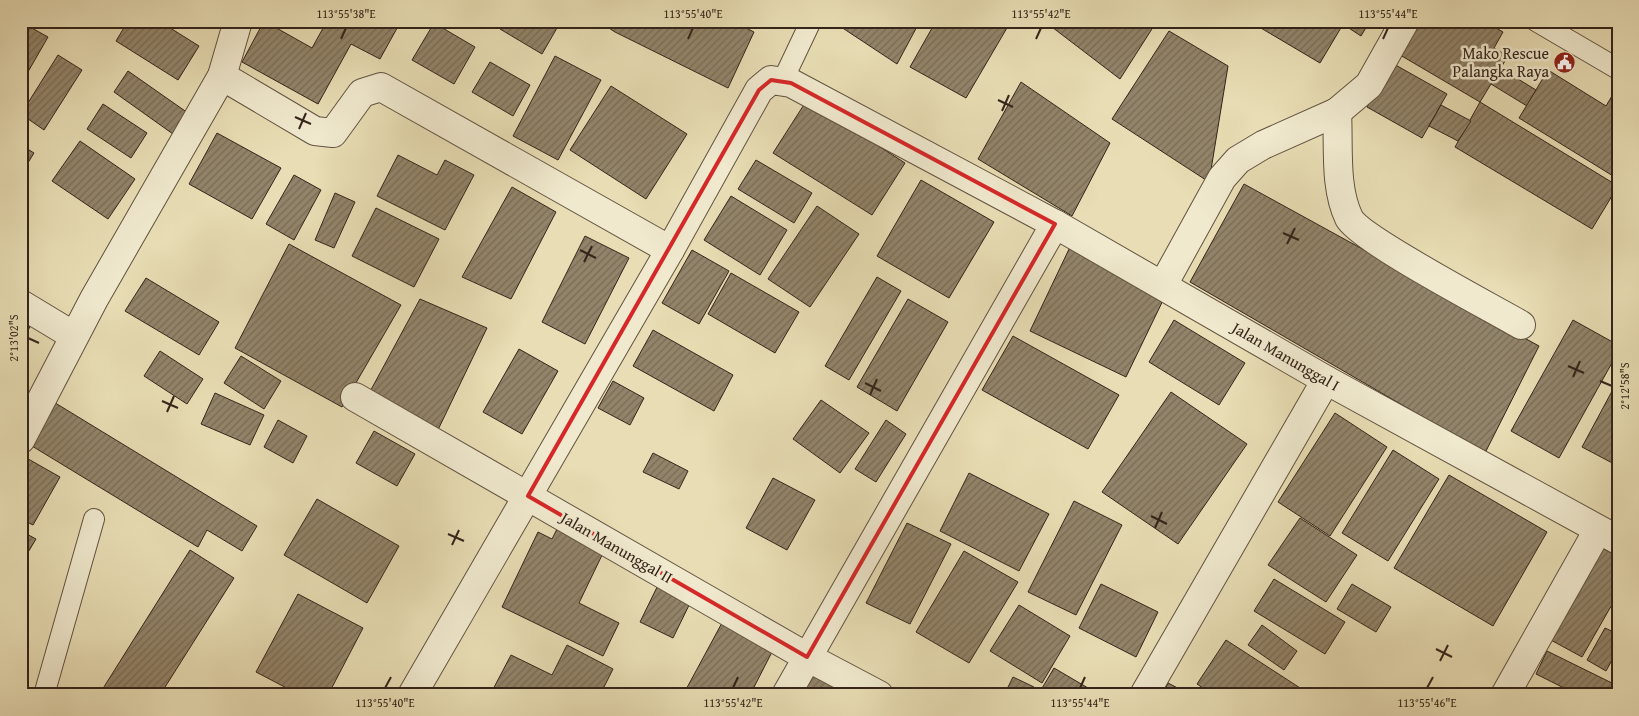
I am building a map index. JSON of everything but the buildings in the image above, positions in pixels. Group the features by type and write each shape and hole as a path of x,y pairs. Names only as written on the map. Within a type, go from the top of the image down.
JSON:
{"street":[{"path":"21,439 74,336 222,76 238,21"},
{"path":"1163,285 1222,178 1238,160 1263,145 1337,112 1369,86 1405,21"},
{"path":"222,76 315,131 333,133 362,93 381,87 670,250"},
{"path":"412,695 670,250 759,90 771,80 782,82"},
{"name":"Jalan Manunggal I","path":"782,82 791,83 1055,224 1326,380 1608,535"},
{"path":"1337,112 1340,182 1350,220 1375,241 1520,325"},
{"path":"786,695 1055,224"},
{"path":"21,304 74,336"},
{"path":"1144,695 1326,380"},
{"name":"Jalan Manunggal II","path":"356,397 807,656 879,695"},
{"path":"1505,695 1608,535"}],"lane":[{"path":"782,82 811,21"},
{"path":"1536,21 1618,69"},
{"path":"44,695 94,519"}],"highlighted area":[{"path":"771,80 791,83 1055,224 807,657 528,496 759,90"}],"place":[{"name":"Mako Rescue Palangka Raya","path":"1565,62"}]}
